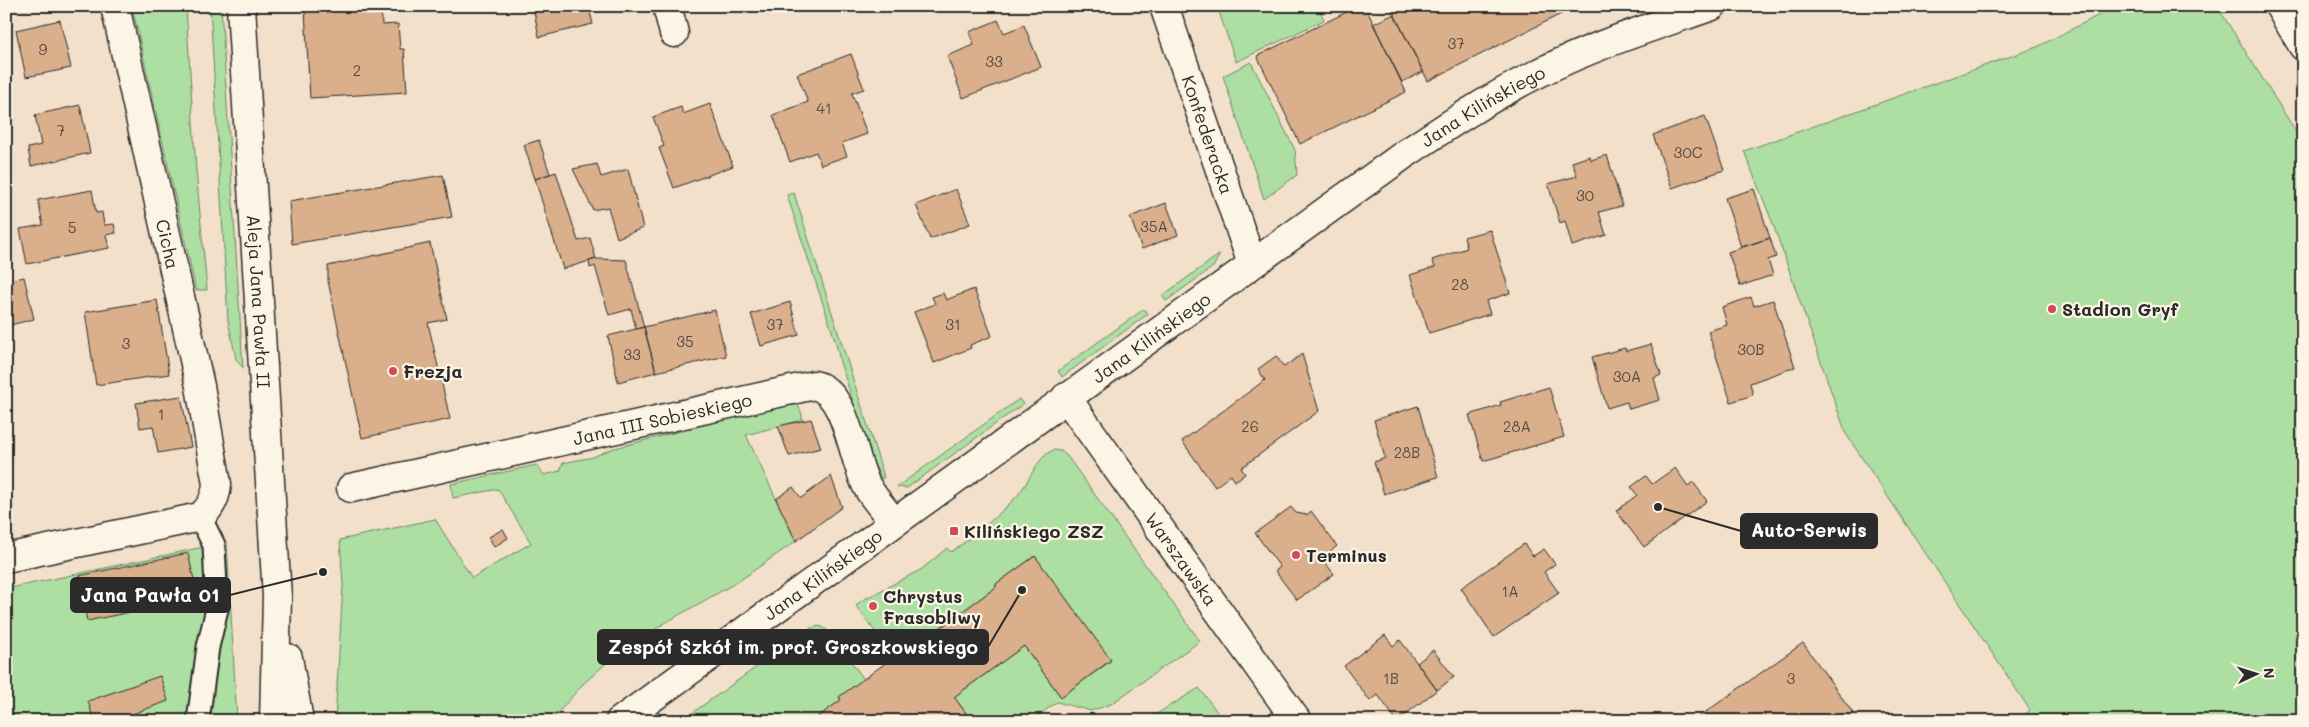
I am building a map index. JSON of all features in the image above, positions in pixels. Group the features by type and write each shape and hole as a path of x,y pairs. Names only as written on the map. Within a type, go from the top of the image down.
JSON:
{"street":[{"name":"Cicha","path":"115,6 200,386 217,484 216,497 208,511 200,517"},
{"name":"Aleja Jana Pawła II","path":"241,6 277,598 274,721"},
{"path":"667,6 674,33"},
{"name":"Konfederacka","path":"1164,6 1252,264"},
{"name":"Jana Kilińskiego","path":"620,721 1066,397 1405,154 1485,102 1536,74 1605,44 1712,6"},
{"path":"2279,6 2303,46"},
{"name":"Jana III Sobieskiego","path":"351,488 814,385 823,387 832,395 840,409 867,487 894,522"},
{"name":"Warszawska","path":"1066,397 1298,721"},
{"path":"6,558 200,517"},
{"name":"Aleja Jana Pawła II","path":"277,598 299,721"}],"lane":[{"path":"198,721 208,647 217,609 217,564 214,545 200,517"}],"green space":[{"path":"132,6 186,6 196,170 207,290 196,290"},
{"path":"210,6 221,6 243,368 236,359 228,320"},
{"path":"1217,6 1318,6 1324,20 1236,62"},
{"name":"Stadion Gryf","path":"2099,6 2217,6 2303,143 2303,721 2016,721 2030,710 1846,434 1773,224 1744,151 2037,47 2103,13"},
{"path":"1251,62 1295,150 1297,175 1264,199 1223,76"},
{"path":"794,193 884,477 882,479 875,467 787,195"},
{"path":"1220,254 1213,267 1166,301 1162,296"},
{"path":"1144,309 1148,314 1062,377 1058,371"},
{"path":"1019,399 1023,404 907,488 897,487"},
{"path":"781,405 798,405 802,414 802,420 746,435 796,541 739,581 663,624 612,658 582,685 551,721 335,721 343,585 340,540 435,519 472,578 531,543 498,489 453,498 451,484 536,465 544,475 560,471 563,463 593,457 611,449"},
{"path":"1053,450 1061,451 1067,456 1200,641 1111,704 1091,711 1057,702 1031,721 972,721 954,697 1024,646 1061,697 1111,661 1035,556 919,643 917,640 894,657 856,606 861,601 922,569 947,548 951,552 977,532 1017,496 1037,465"},
{"path":"227,542 237,721 6,721 6,589"},
{"path":"820,626 827,630 864,679 839,697 841,700 812,721 681,721 811,628"},
{"path":"1199,688 1224,721 1145,721"}],"building":[{"path":"318,6 381,6 382,25 398,24 400,49 404,49 407,92 310,98 305,11 318,10"},
{"path":"533,6 598,6 589,8 593,24 539,37"},
{"path":"1359,6 1365,6 1406,92 1300,144 1257,56"},
{"path":"1390,6 1575,6 1575,7 1428,81"},
{"path":"1394,14 1423,72 1402,82 1373,24"},
{"path":"60,20 71,68 26,77 16,30"},
{"path":"998,20 1004,33 1024,25 1041,67 963,98 947,56 974,45 969,32"},
{"path":"851,54 864,89 852,93 867,134 842,143 847,156 821,165 816,152 790,162 773,115 808,102 797,74"},
{"path":"710,104 733,166 674,188 659,148 664,146 653,117 681,107 683,114"},
{"path":"80,105 90,153 31,166 28,148 41,145 35,115"},
{"path":"1705,116 1724,170 1672,188 1653,135"},
{"path":"539,140 550,174 535,179 524,145"},
{"path":"1607,155 1622,206 1599,212 1606,235 1572,246 1565,221 1560,223 1548,184 1577,176 1572,162 1590,156 1591,160"},
{"path":"597,164 601,177 628,169 643,228 617,238 608,207 593,210 573,169"},
{"path":"556,172 578,241 590,238 596,259 563,269 535,179"},
{"path":"443,175 452,217 292,244 289,201"},
{"path":"956,189 970,224 930,239 916,205"},
{"path":"1754,189 1770,238 1741,247 1725,198"},
{"path":"92,190 96,213 102,212 104,225 114,224 116,233 106,235 109,248 27,264 20,229 43,225 38,200"},
{"path":"1166,203 1178,235 1142,249 1130,217"},
{"path":"1490,230 1510,293 1486,301 1490,314 1429,333 1410,275 1435,267 1432,260 1467,248 1464,237"},
{"path":"1770,238 1776,257 1768,260 1773,275 1740,286 1728,252"},
{"name":"Frezja","path":"430,243 447,319 428,323 450,419 362,438 328,281 328,266"},
{"path":"596,259 626,260 644,327 636,329 631,309 609,315 595,266 590,268 589,261"},
{"path":"24,277 34,319 6,326 6,281"},
{"path":"974,289 992,336 970,345 971,348 934,363 914,312 935,304 932,297 943,293 946,300"},
{"path":"1751,297 1754,306 1773,300 1795,367 1750,383 1753,395 1731,402 1708,331 1727,325 1722,307"},
{"path":"157,300 169,374 96,385 85,312"},
{"path":"790,302 799,335 761,346 751,314"},
{"path":"715,310 726,356 656,372 644,327"},
{"path":"644,327 656,372 618,382 608,336"},
{"path":"1651,344 1661,375 1654,378 1660,400 1629,409 1627,402 1607,408 1592,357 1625,348 1626,351"},
{"path":"1302,354 1319,411 1241,468 1245,474 1235,481 1231,475 1215,487 1182,441 1265,380 1258,369 1276,356 1284,367"},
{"path":"1549,387 1564,437 1483,461 1469,415 1501,405 1500,402"},
{"path":"181,396 191,447 158,453 153,426 140,428 136,403"},
{"path":"1418,406 1438,477 1384,494 1374,462 1385,458 1374,420"},
{"path":"811,419 821,448 789,456 778,426"},
{"path":"1675,468 1688,486 1693,482 1707,501 1644,547 1616,511 1637,495 1631,487 1646,476 1652,484"},
{"path":"831,476 842,507 796,541 776,499 793,487 801,498"},
{"path":"1291,507 1296,513 1307,515 1311,511 1337,546 1322,559 1334,574 1297,600 1275,571 1280,567 1255,533"},
{"path":"503,529 508,538 494,547 489,537"},
{"path":"1524,544 1533,556 1544,549 1555,564 1544,572 1559,593 1494,637 1461,588"},
{"path":"188,553 198,598 87,621 78,576"},
{"path":"1035,556 1111,660 1061,697 1024,646 954,697 972,721 812,721 841,700 839,697 917,640 919,643"},
{"path":"1385,635 1393,646 1400,640 1437,690 1397,721 1378,695 1370,701 1344,666"},
{"path":"1803,643 1853,713 1843,721 1693,721"},
{"path":"1433,650 1454,677 1437,690 1417,663"},
{"path":"160,676 168,701 113,721 94,721 88,701"}],"place":[{"name":"Stadion Gryf","path":"2052,309"},
{"name":"Frezja","path":"393,371"},
{"name":"Auto-Serwis","path":"1658,507"},
{"name":"Kilińskiego ZSZ","path":"954,531"},
{"name":"Terminus","path":"1296,555"},
{"name":"Jana Pawła 01","path":"323,572"},
{"name":"Zespół Szkół im. prof. Groszkowskiego","path":"1022,590"},
{"name":"Chrystus Frasobliwy","path":"873,606"}]}
